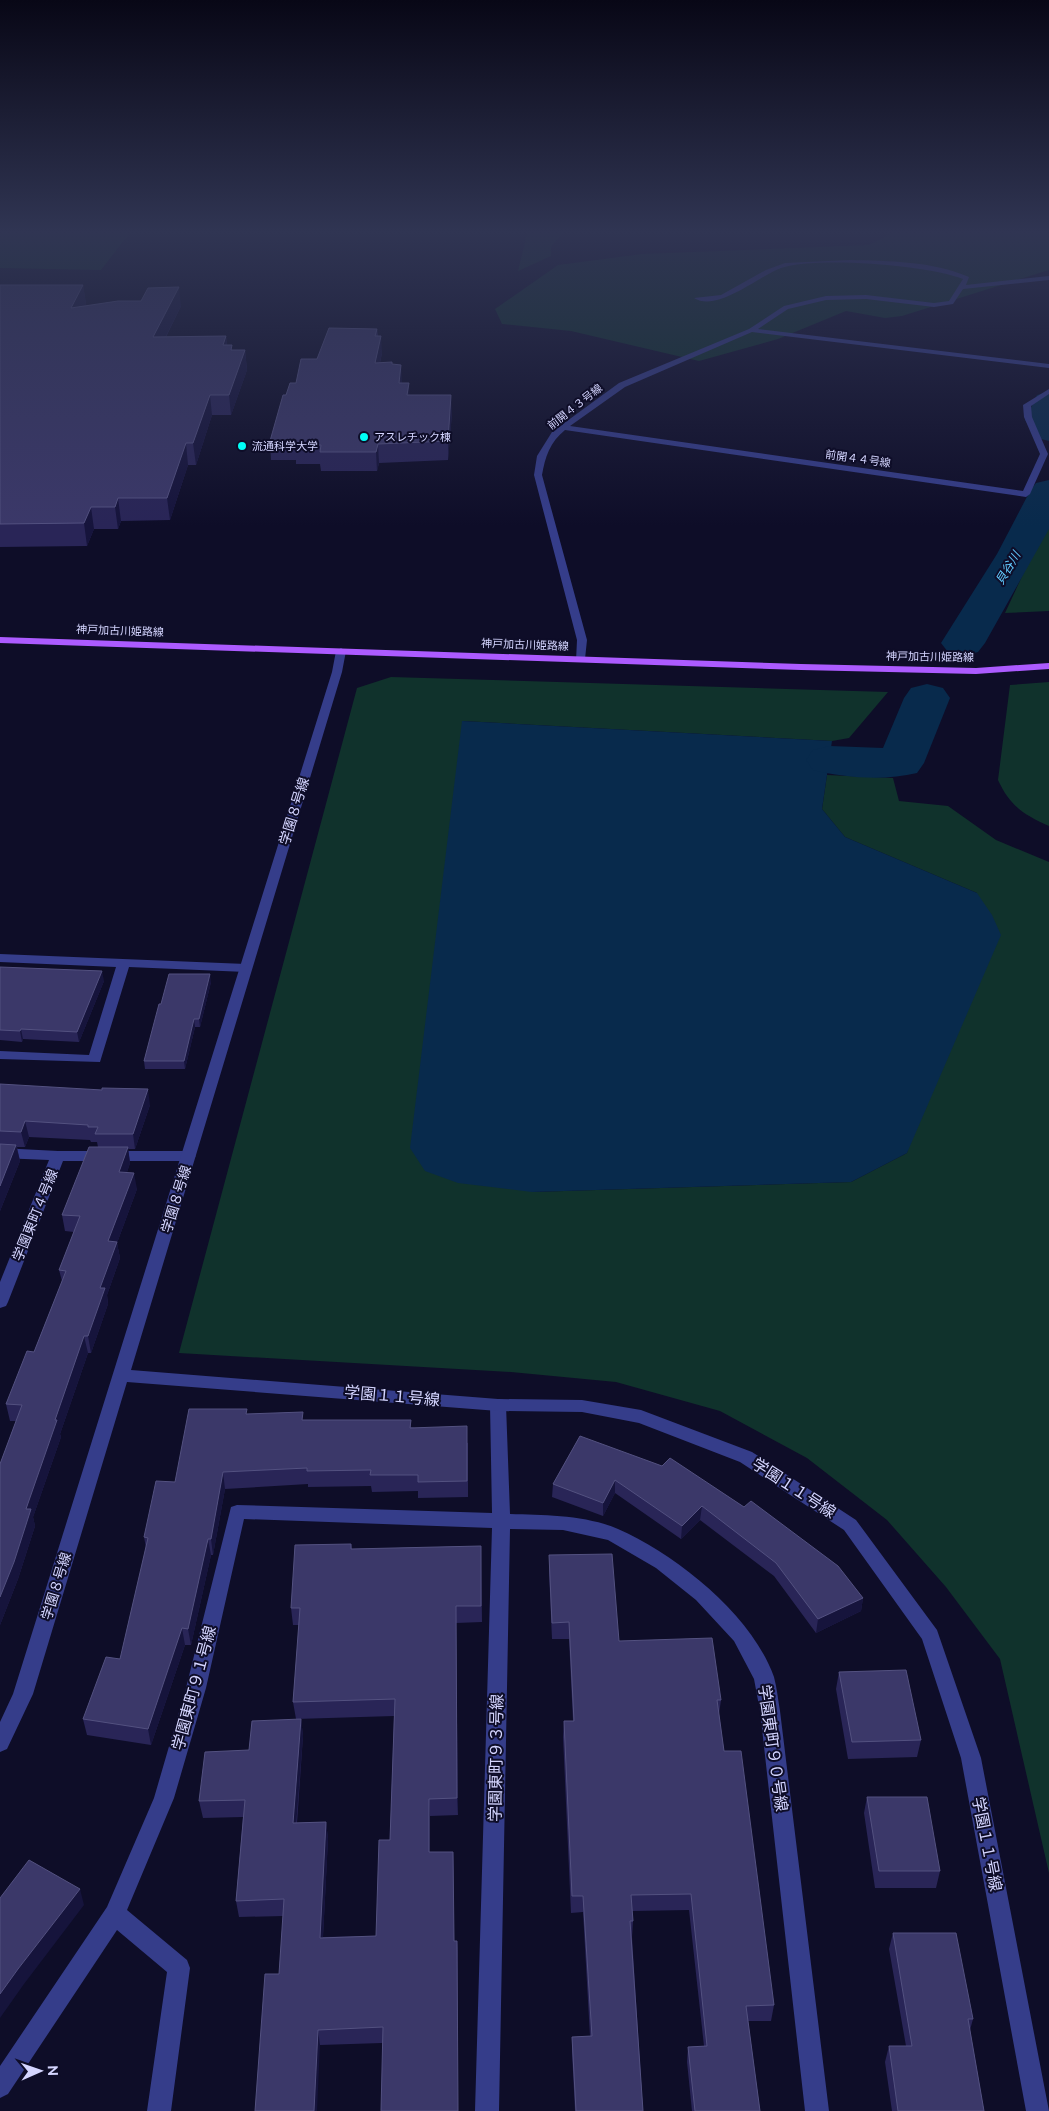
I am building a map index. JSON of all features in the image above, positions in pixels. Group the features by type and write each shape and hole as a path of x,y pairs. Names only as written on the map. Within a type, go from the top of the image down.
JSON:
{"main road":[{"name":"神戸加古川姫路線","path":"0,640 966,670 1049,666"}],"street":[{"path":"751,330 1049,366"},
{"name":"前開４３号線","path":"580,659 582,640 538,475 541,456 555,434 622,385 751,330"},
{"name":"前開４４号線","path":"564,428 1026,494 1044,454 1028,418 1027,405 1049,390"},
{"name":"学園８号線","path":"0,1743 23,1694 338,672 342,651"},
{"path":"0,958 246,968"},
{"path":"0,1055 95,1059 124,963"},
{"name":"学園東町４号線","path":"0,1153 58,1156 189,1156"},
{"name":"学園東町４号線","path":"0,1302 58,1156"},
{"name":"学園１１号線","path":"121,1375 498,1405 582,1406 641,1417 746,1457 850,1525 930,1636 971,1758 1038,2111"},
{"name":"学園東町９３号線","path":"487,2111 501,1520 498,1405"},
{"name":"学園東町９１号線","path":"0,2086 115,1914 164,1798 196,1688 236,1512 501,1520"},
{"name":"学園東町９０号線","path":"501,1520 563,1523 612,1534 663,1563 703,1594 741,1635 764,1678 770,1711 817,2111"},
{"path":"115,1914 178,1968 159,2111"}],"green space":[{"path":"546,329 803,329 778,339 699,361 571,331"},
{"path":"1049,518 1049,611 1005,613"},
{"path":"391,677 888,692 849,738 832,741 462,721 532,1192 851,1182 907,1153 977,893 845,837 822,809 827,775 893,778 899,801 948,806 996,840 1049,862 1049,1873 1000,1659 946,1587 887,1520 807,1458 720,1411 616,1382 511,1372 179,1353 357,688"},
{"path":"1049,682 1049,826 1019,809 1008,797 998,780 1010,685"}],"water":[{"path":"462,721 832,741 822,809 845,837 977,893 992,915 1001,935 907,1153 851,1182 532,1192 458,1183 425,1171 410,1148"}],"building":[{"path":"0,329 157,329 153,337 226,336 223,345 232,345 231,350 245,350 229,395 210,395 193,443 186,443 167,498 118,498 115,507 91,507 84,523 0,524"},
{"path":"329,329 377,329 375,336 381,336 375,363 392,362 392,364 401,365 399,383 409,383 407,395 451,395 448,441 378,444 376,452 320,452 321,445 295,445 296,441 270,441 283,395 286,395 290,383 296,383 301,359 317,359"},
{"path":"0,967 102,971 77,1032 21,1029 20,1031 0,1030"},
{"path":"169,974 210,974 199,1019 194,1019 184,1061 144,1061 159,1004 161,1004"},
{"path":"0,1084 102,1090 102,1088 148,1089 133,1134 95,1134 98,1127 25,1121 21,1132 0,1131"},
{"path":"0,1144 16,1145 0,1186"},
{"path":"89,1147 128,1147 119,1172 134,1173 108,1241 117,1242 100,1288 105,1288 88,1336 84,1336 55,1420 57,1420 26,1509 31,1509 14,1562 0,1597 0,1464 22,1405 6,1404 27,1351 34,1352 66,1271 59,1270 80,1216 62,1215"},
{"path":"189,1409 247,1409 246,1414 303,1412 302,1420 411,1420 410,1428 467,1426 467,1481 418,1482 418,1475 370,1475 371,1470 307,1471 307,1468 223,1472 211,1539 208,1539 188,1629 182,1628 148,1729 83,1719 106,1657 120,1659 148,1538 144,1537 156,1481 175,1482"},
{"path":"580,1436 662,1466 670,1458 744,1507 751,1501 838,1566 863,1598 818,1619 776,1563 702,1506 682,1526 615,1480 603,1503 553,1484"},
{"path":"351,1544 351,1549 481,1546 481,1606 456,1606 457,1798 429,1799 429,1852 453,1852 454,1941 457,1941 458,2111 381,2111 383,2027 318,2030 314,2111 255,2111 265,1974 279,1974 284,1899 236,1901 245,1800 199,1801 205,1752 249,1750 252,1721 301,1719 293,1823 326,1822 320,1938 376,1936 379,1840 390,1840 395,1699 293,1702 300,1608 291,1608 295,1545"},
{"path":"612,1554 619,1641 712,1638 721,1700 717,1700 724,1751 741,1751 774,2005 746,2006 760,2111 695,2111 688,2047 707,2046 691,1894 631,1895 633,1921 630,1921 643,2111 576,2111 572,2037 592,2036 583,1896 572,1896 564,1721 574,1721 569,1622 552,1623 549,1555"},
{"path":"906,1670 921,1740 852,1742 839,1672"},
{"path":"867,1797 927,1797 940,1871 879,1871"},
{"path":"29,1860 80,1889 0,1994 0,1898"},
{"path":"893,1933 956,1933 973,2019 968,2019 984,2111 898,2111 889,2046 912,2046"}],"waterway":[{"name":"貝谷川","path":"1049,402 1042,420 1049,431"},
{"name":"貝谷川","path":"963,643 1017,554 1049,491"},
{"name":"貝谷川","path":"830,760 900,763 927,698"}],"place":[{"name":"アスレチック棟","path":"364,437"},
{"name":"流通科学大学","path":"242,446"}]}
